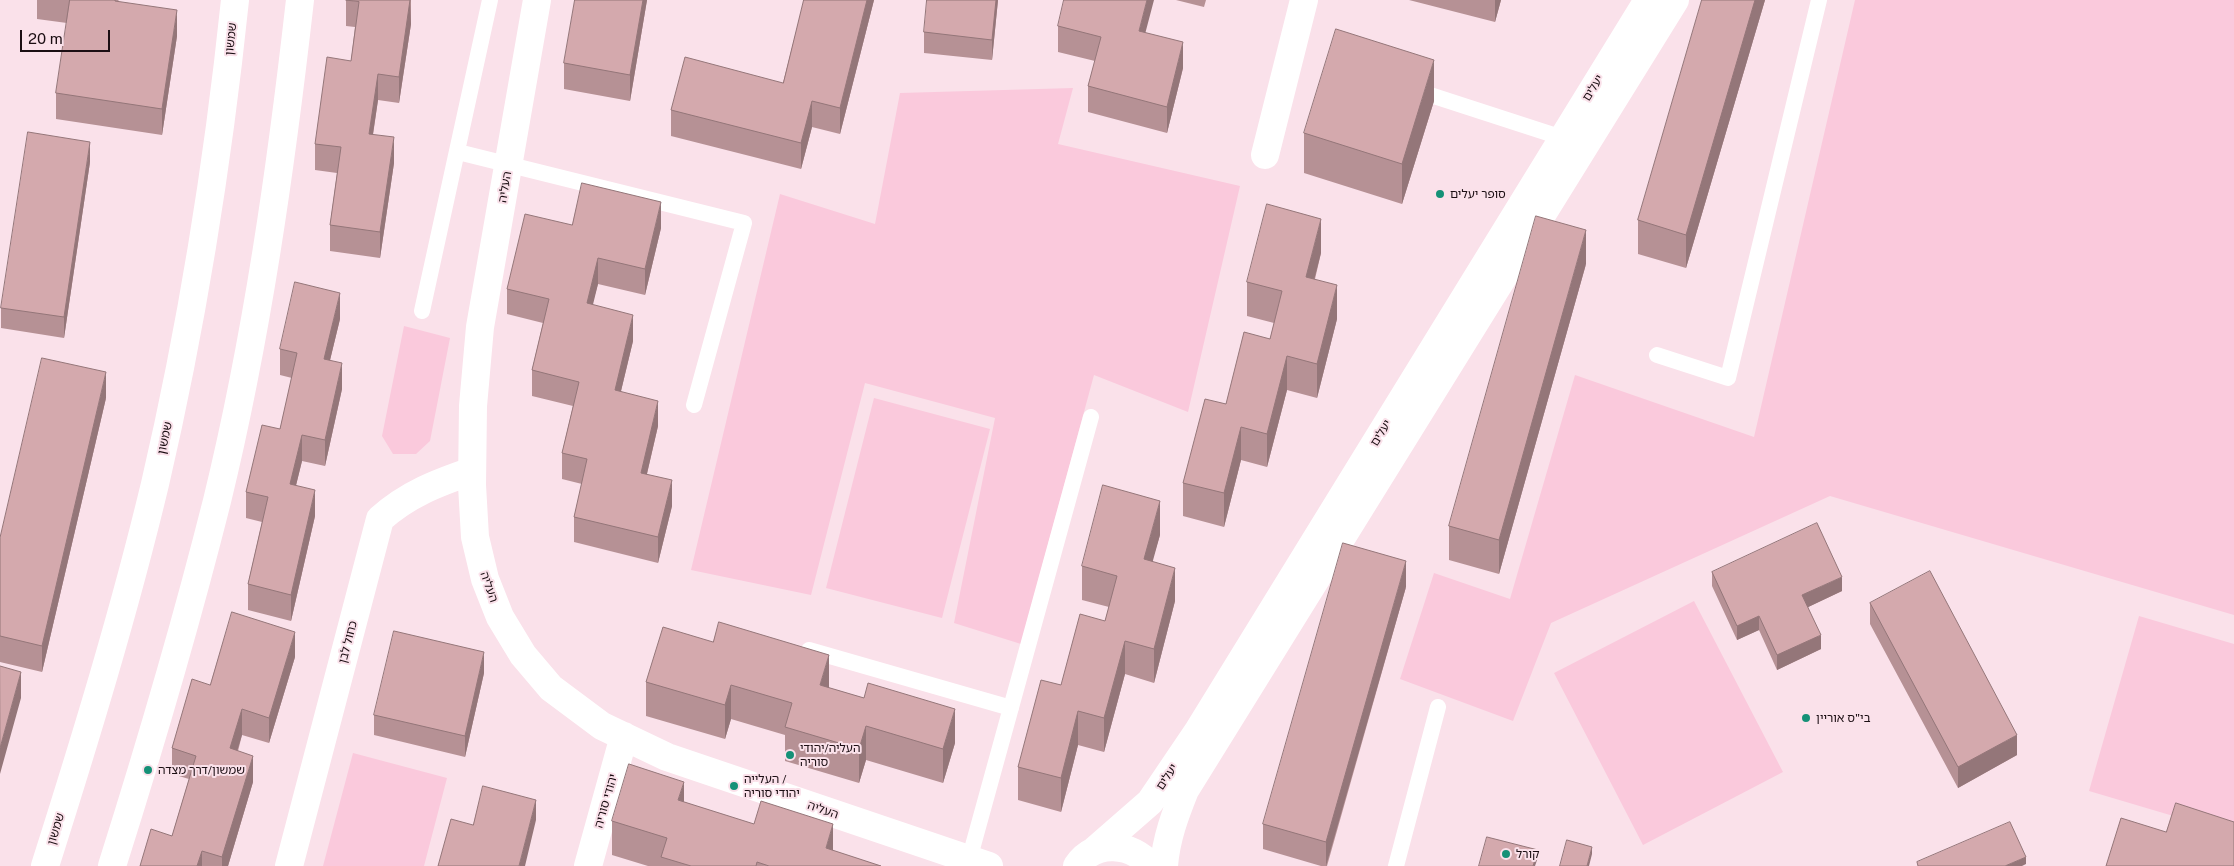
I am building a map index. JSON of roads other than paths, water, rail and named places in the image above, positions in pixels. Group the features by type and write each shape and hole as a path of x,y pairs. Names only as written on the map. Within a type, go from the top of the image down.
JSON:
{"street":[{"name":"שמשון","path":"45,866 82,746 154,486 186,340 207,217 225,93 235,0"},
{"path":"112,866 189,605 217,501 249,353 273,208 300,0"},
{"name":"העליה","path":"538,0 479,336 473,406 472,471 476,537 485,578 500,618 524,655 551,688 602,726 667,757 979,863"},
{"path":"1265,155 1304,0"},
{"name":"יעלים","path":"1086,858 1150,802 1198,731 1648,0"},
{"name":"יעלים","path":"1164,866 1173,819 1185,790 1675,0"},
{"name":"כחול לבן","path":"289,866 380,519 398,503 428,486 472,471"},
{"name":"יהודי סוריה","path":"588,866 624,736"},
{"path":"1086,858 1111,846 1127,848 1144,857 1151,866"}],"lane":[{"path":"422,311 490,0"},
{"path":"1657,355 1728,378 1819,0"},
{"path":"1396,84 1563,138"},
{"path":"458,152 509,163 744,223 694,405"},
{"path":"979,863 1011,708 1090,417"},
{"path":"807,649 1011,708"},
{"path":"1396,866 1438,707"}],"place":[{"name":"סופר יעלים","path":"1440,194"},
{"name":"בי\"ס אוריין","path":"1806,718"},
{"name":"העליה/יהודי סוריה","path":"790,755"},
{"name":"שמשון/דרך מצדה","path":"148,770"},
{"name":"העלייה / יהודי סוריה","path":"734,786"},
{"name":"קורל","path":"1506,854"}]}
